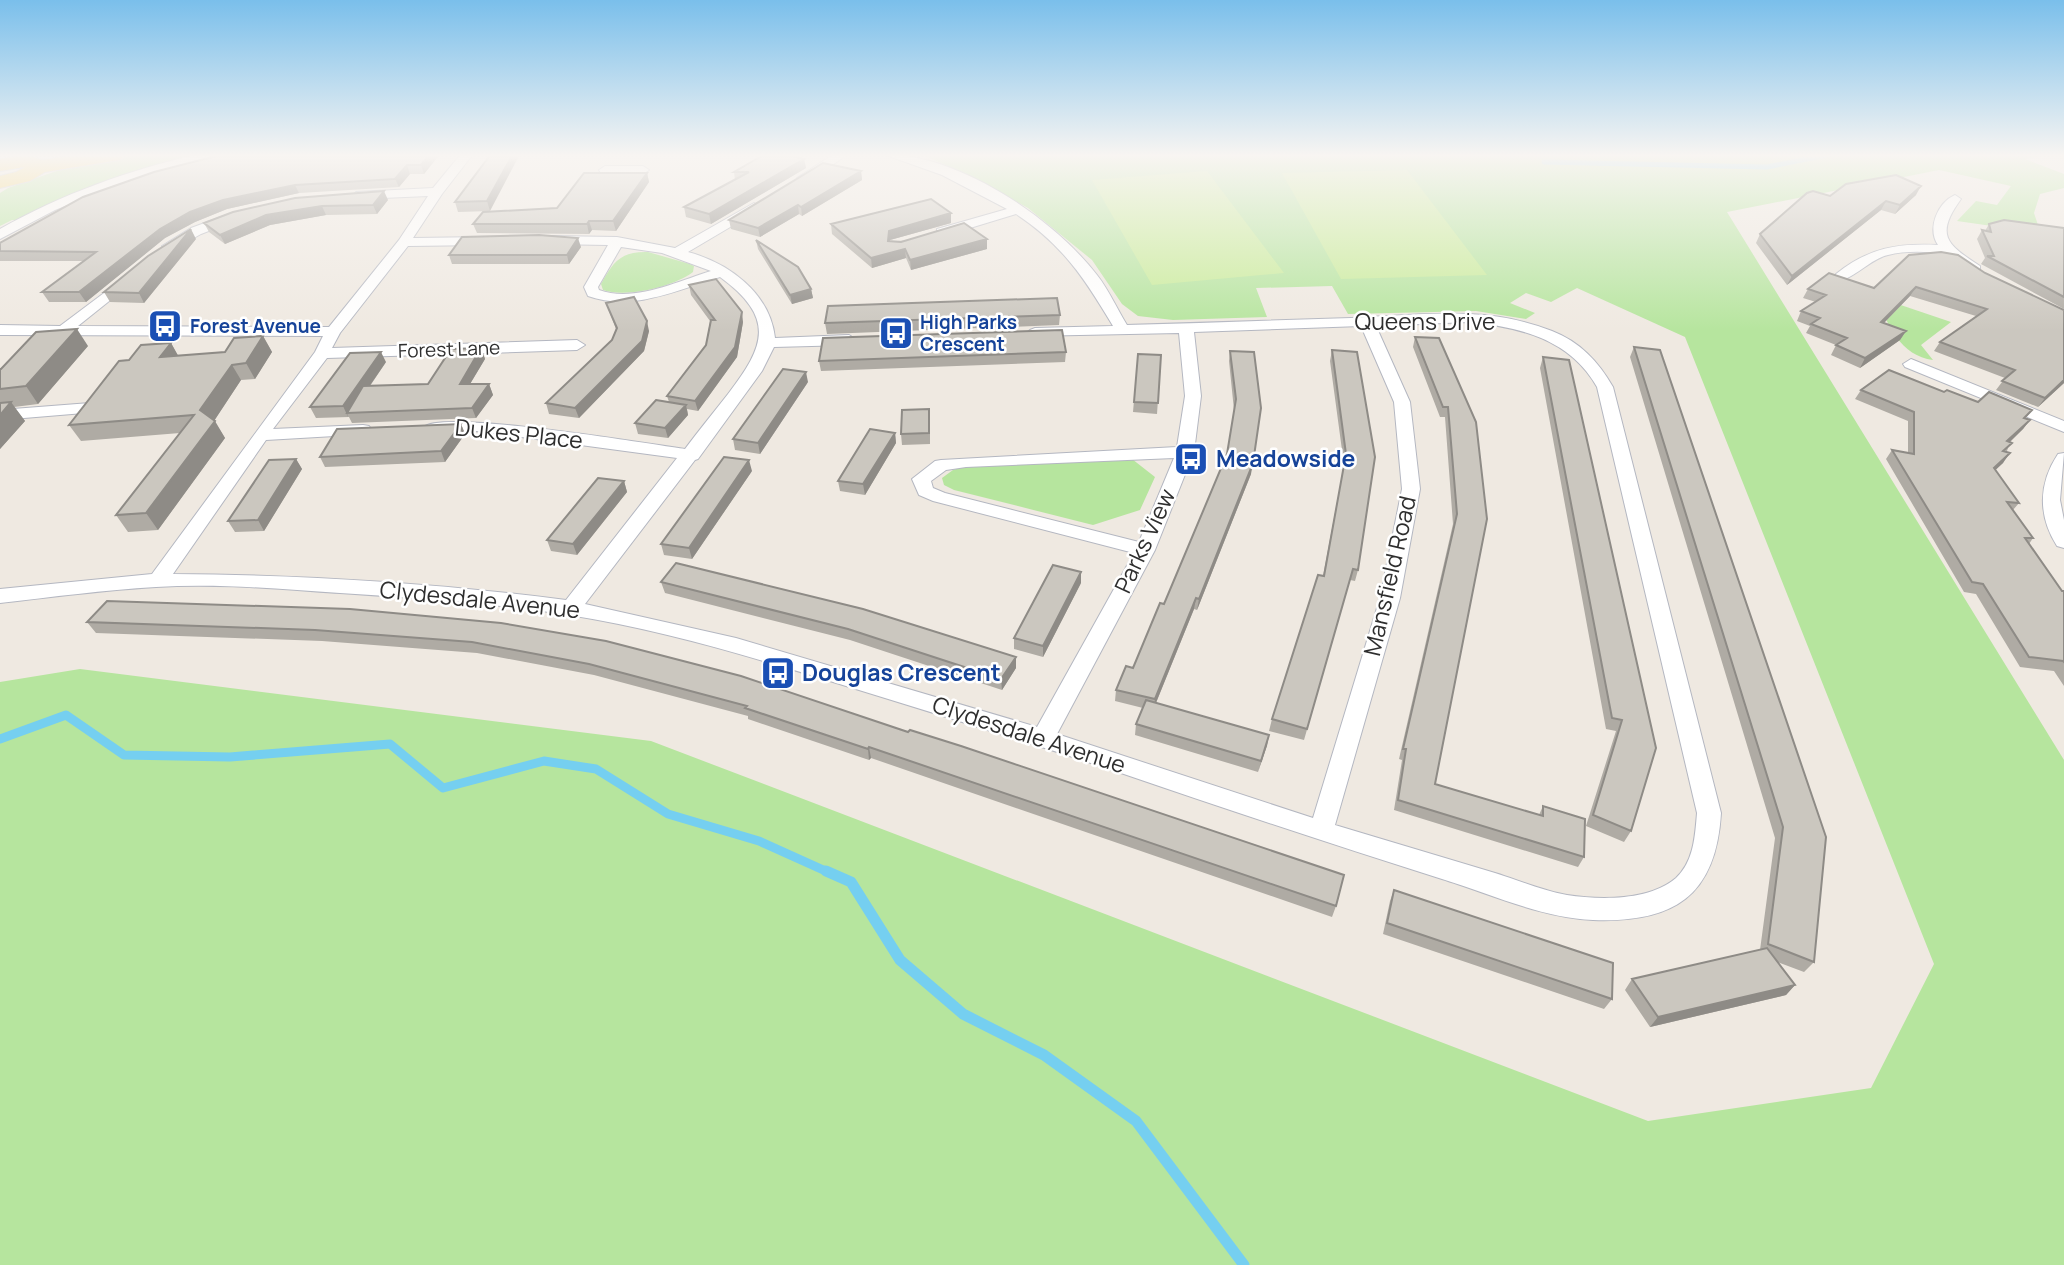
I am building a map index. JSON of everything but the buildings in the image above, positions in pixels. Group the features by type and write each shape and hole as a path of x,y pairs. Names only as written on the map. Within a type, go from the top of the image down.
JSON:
{"street":[{"path":"0,235 42,213"},
{"path":"158,580 322,353 333,332 404,242 423,213"},
{"path":"678,252 744,213"},
{"path":"923,238 1007,213"},
{"path":"1021,213 1065,248 1093,279 1122,329"},
{"path":"1943,213 1938,223 1946,250"},
{"path":"155,257 173,243 196,231 241,214"},
{"path":"535,240 617,242 678,252 722,272 751,296 762,316 767,343 754,371 692,455 571,608"},
{"path":"404,242 496,241"},
{"path":"617,242 591,287 593,293 599,297 630,297 722,272"},
{"path":"1841,277 1866,256 1883,251 1915,248 1946,250 1986,277"},
{"path":"64,330 137,272"},
{"name":"Queens Drive","path":"1013,333 1468,318 1511,323 1556,339 1574,349 1598,371 1605,387 1709,813 1710,838 1702,860 1689,885 1671,896"},
{"name":"Mansfield Road","path":"1321,831 1390,598 1411,489 1402,402 1366,321"},
{"name":"Parks View","path":"1043,738 1145,550 1185,452 1193,397 1186,328"},
{"path":"0,330 333,332"},
{"path":"767,343 863,339"},
{"name":"Forest Lane","path":"322,353 577,345"},
{"path":"1911,364 2064,427"},
{"path":"0,415 66,403 90,408"},
{"name":"Dukes Place","path":"411,428 476,426 692,455"},
{"path":"262,435 384,429"},
{"path":"1145,550 939,497 925,491 921,479 941,465 967,462 1185,452"},
{"path":"2064,458 2057,468 2049,493 2052,521 2064,542"},
{"name":"Clydesdale Avenue","path":"0,596 158,580 260,581 467,594 571,608 653,624 736,645 1043,738 1321,831 1566,906 1604,910 1641,905 1671,896"}],"green space":[{"path":"0,213 38,213 12,220 0,226"},
{"path":"1034,213 1728,213 2064,760 2064,1265 0,1265 0,682 80,669 651,741 1648,1121 1871,1088 1934,964 1685,337 1577,288 1551,302 1526,293 1510,303 1535,313 1526,319 1476,311 1348,314 1332,286 1256,288 1267,317 1173,320 1138,316 1122,304 1092,260"},
{"path":"1111,213 1239,213 1284,273 1152,285"},
{"path":"1304,213 1440,213 1487,275 1341,279"},
{"path":"1965,213 2034,213 2038,225 2013,229 1957,221"},
{"path":"648,252 690,264 694,266 693,272 649,290 624,293 603,290 601,284 619,259 631,253"},
{"path":"1877,297 1951,322 1921,345 1933,360 1904,346 1885,318"},
{"path":"1132,459 1155,477 1140,510 1093,525 954,490 944,485 942,478 965,466"}],"waterway":[{"path":"0,739 66,715 124,755 230,757 390,744 443,788 544,761 596,769 668,814 759,841 830,873"},
{"path":"826,871 851,882 900,960 963,1014 1044,1055 1136,1121 1244,1265"}],"place":[{"name":"Forest Avenue","path":"165,326"},
{"name":"High Parks Crescent","path":"896,333"},
{"name":"Meadowside","path":"1191,459"},
{"name":"Douglas Crescent","path":"778,673"}]}
